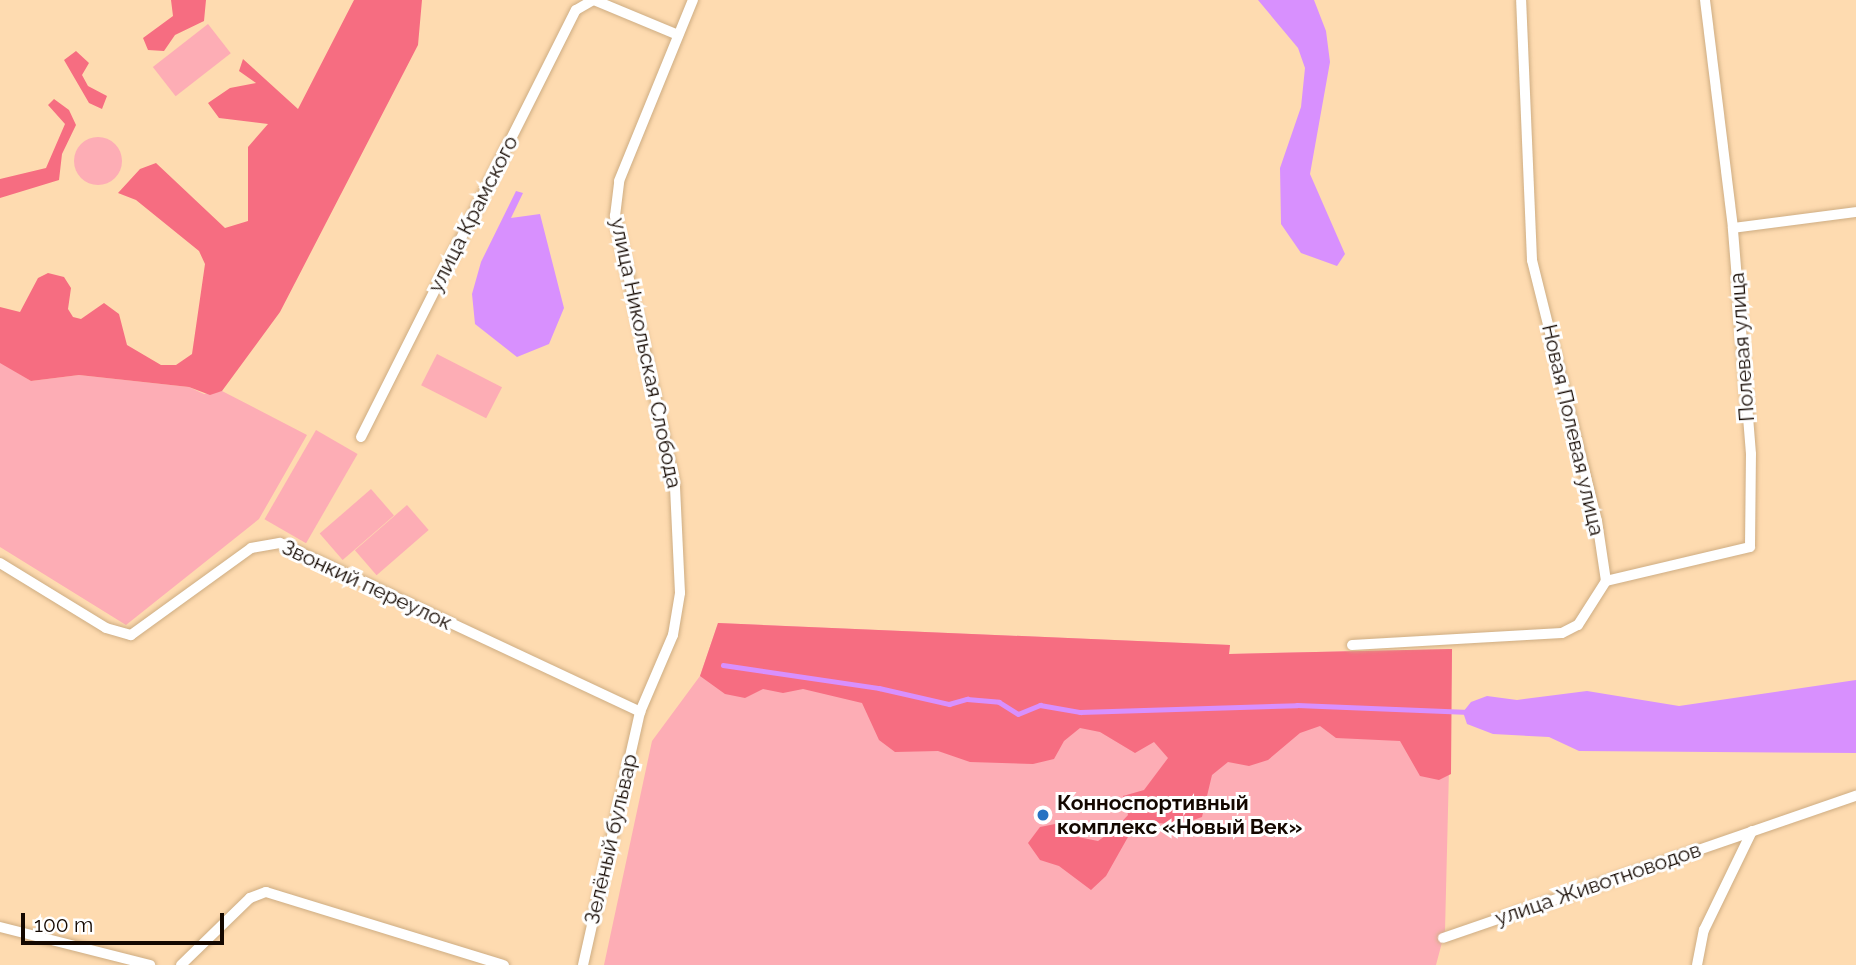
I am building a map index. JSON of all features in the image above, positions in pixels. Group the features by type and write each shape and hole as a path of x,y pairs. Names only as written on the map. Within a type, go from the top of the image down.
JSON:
{"street":[{"name":"улица Крамского","path":"361,437 576,10 594,0 678,35"},
{"name":"улица Никольская Слобода","path":"640,712 676,624 680,529 675,485 617,231 616,200 693,0"},
{"name":"Новая Полевая улица","path":"1521,0 1532,260 1597,521 1606,581"},
{"name":"Полевая улица","path":"1606,581 1750,547 1751,454 1733,228 1705,0"},
{"path":"1733,228 1856,212"},
{"name":"Звонкий переулок","path":"0,563 106,628 131,635 251,548 280,543 640,712"},
{"path":"1352,645 1562,633 1578,625 1606,581"},
{"name":"Зелёный бульвар","path":"583,965 640,712"},
{"name":"улица Животноводов","path":"1443,937 1856,796"},
{"path":"1697,965 1704,930 1752,831"},
{"path":"181,965 250,898 266,892 504,965"},
{"path":"0,927 150,965"}],"shaded area":[{"path":"171,0 206,0 204,21 175,35 164,51 148,50 143,38 173,16"},
{"path":"354,0 422,0 418,45 280,312 222,391 210,395 189,387 79,375 31,381 0,363 0,307 20,312 38,278 48,273 64,277 71,288 68,309 73,317 81,319 104,303 119,314 127,345 161,365 176,365 192,354 205,264 199,251 136,200 118,193 140,169 156,163 225,228 248,221 248,147 268,124 219,118 208,103 230,88 256,83 239,71 243,59 298,109"},
{"path":"1258,0 1314,0 1326,31 1330,62 1310,174 1345,254 1337,266 1301,253 1281,224 1280,168 1301,107 1305,68 1298,48"},
{"path":"208,24 231,53 176,96 153,67"},
{"path":"76,51 89,63 82,75 88,86 107,96 102,109 89,103 64,60"},
{"path":"54,99 69,110 76,125 62,154 59,180 0,198 0,179 46,168 65,124 48,105"},
{"path":"98,137 115,144 122,161 115,178 98,185 81,178 74,161 81,144"},
{"path":"516,191 523,193 511,218 540,214 564,308 549,344 517,357 475,324 472,294 481,262"},
{"path":"437,354 502,387 486,418 421,385"},
{"path":"0,362 31,381 79,375 189,387 204,394 222,391 307,435 259,519 126,625 0,547"},
{"path":"316,430 358,454 306,543 265,519"},
{"path":"371,489 394,515 343,560 320,534"},
{"path":"407,505 429,530 377,575 355,550"},
{"name":"Конноспортивный комплекс «Новый Век»","path":"718,623 1230,645 1229,654 1452,649 1445,931 1436,965 604,965 652,741 700,676"},
{"path":"718,623 1230,645 1229,654 1452,649 1451,774 1439,780 1420,776 1400,741 1336,738 1320,726 1300,733 1268,760 1249,766 1228,762 1212,775 1202,817 1179,825 1137,821 1106,876 1091,890 1059,866 1040,860 1028,843 1040,827 1060,823 1078,837 1098,841 1115,829 1128,815 1123,796 1144,790 1168,758 1154,742 1135,753 1100,732 1080,728 1064,741 1054,759 1033,764 970,762 938,751 895,752 879,740 862,703 803,689 783,693 763,689 745,698 725,694 700,676"},
{"path":"1856,680 1856,753 1579,751 1549,737 1493,734 1467,724 1463,712 1471,702 1487,696 1517,700 1587,691 1679,706"}],"waterway":[{"path":"723,665 879,688 949,704 967,699 999,702 1018,714 1040,705 1080,712 1297,705 1469,712"}],"place":[{"name":"Конноспортивный комплекс «Новый Век»","path":"1043,815"}]}
